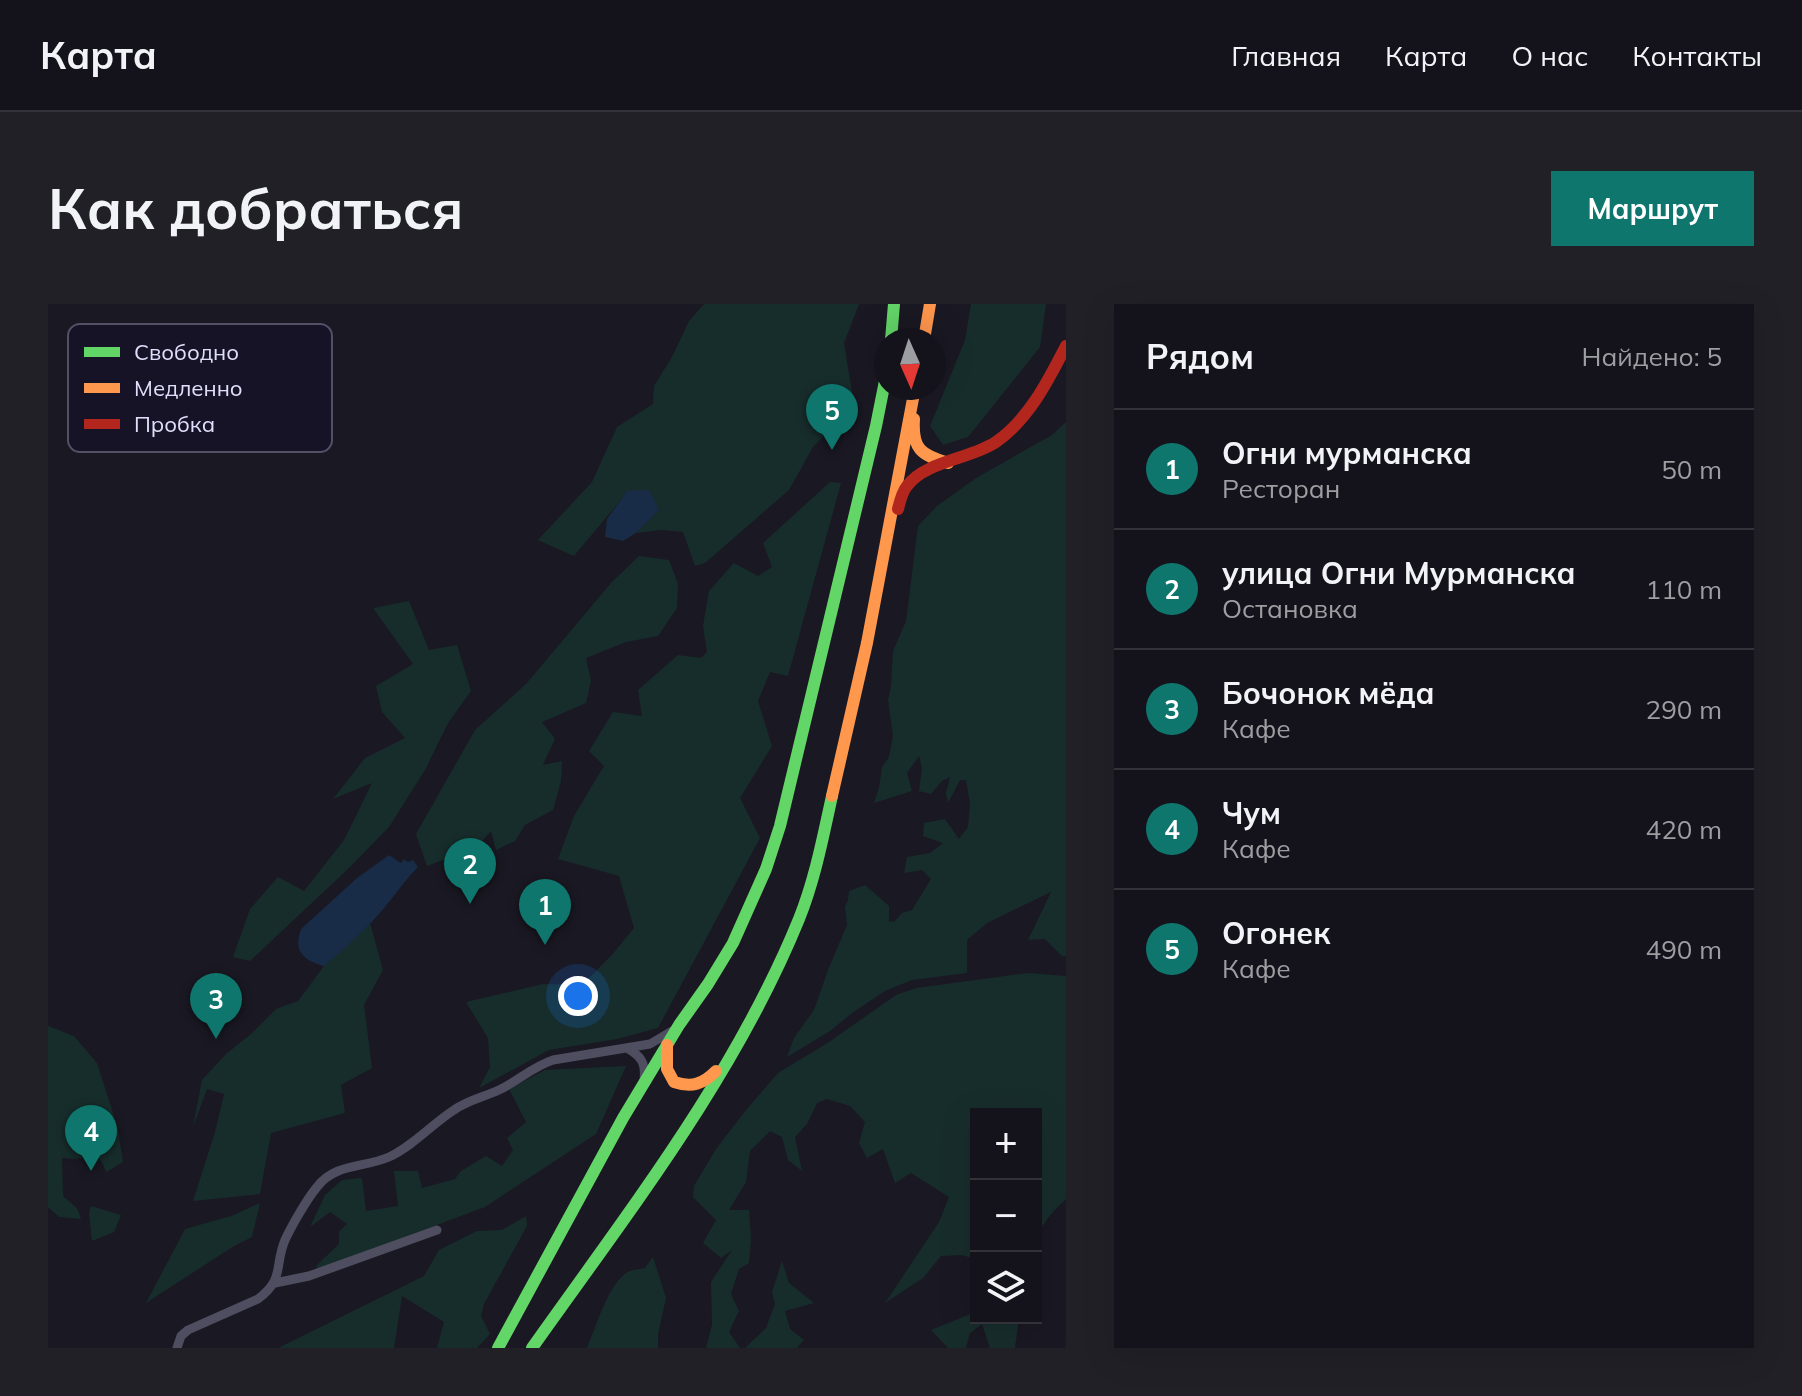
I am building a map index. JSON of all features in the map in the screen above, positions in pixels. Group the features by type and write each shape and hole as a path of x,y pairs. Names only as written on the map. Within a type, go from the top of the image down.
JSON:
{"main road":[{"path":"892,328 894,304"},
{"path":"926,328 930,304"},
{"path":"878,582 905,488 912,479 974,454 997,441 1040,395 1066,346"},
{"path":"498,1348 623,1118 733,943 766,869 780,826 881,400"},
{"path":"532,1348 674,1147 730,1056 783,957 799,918 815,871 859,680 915,400"},
{"path":"916,400 913,428 919,449 927,457 948,463"},
{"path":"667,1045 667,1069 674,1082 693,1087 701,1084 730,1056"}],"street":[{"path":"177,1348 181,1336 188,1330 258,1299 275,1283 285,1240 315,1188 326,1177 349,1167 388,1158 468,1102 498,1091 532,1069 553,1060 650,1044 679,1025"},
{"path":"627,1048 641,1057 645,1071 644,1084"},
{"path":"275,1283 309,1276 437,1230"}],"green space":[{"path":"704,304 859,304 844,343 854,405 813,447 789,490 705,563 695,566 683,532 661,530 636,533 659,510 627,492 574,556 538,540 592,482 617,427 653,404 654,386 689,321"},
{"path":"971,304 1046,304 1040,347 968,437 943,445 930,426 941,400 946,400 946,387 965,340"},
{"path":"1066,422 1066,956 1062,956 1045,939 1028,940 1051,892 987,923 967,940 967,973 912,980 885,991 830,1031 787,1057 794,1038 814,1010 847,925 845,907 849,891 865,885 889,906 889,922 895,921 902,913 912,910 931,879 922,870 904,873 907,857 930,853 943,843 923,836 924,823 945,819 959,839 968,827 970,804 966,780 960,780 948,803 946,793 950,777 931,794 919,791 922,768 919,756 907,773 912,791 874,803 893,736 888,700 893,651 906,621 918,526 937,506 976,478 1052,435"},
{"path":"830,482 841,483 788,676 770,672 758,701 772,746 740,798 760,838 658,1028 617,1039 549,1050 479,1088 490,1067 488,1038 466,1002 543,984 582,985 634,928 619,876 558,859 574,816 604,766 589,751 613,712 642,716 638,690 678,655 701,658 707,652 703,626 709,591 734,563 758,576 772,567 763,543"},
{"path":"639,556 669,560 678,584 677,608 658,636 626,642 586,658 591,681 586,703 542,722 555,739 543,765 562,761 561,781 553,810 525,825 515,841 496,850 491,831 476,848 427,866 416,834 475,730 526,684 611,583"},
{"path":"409,601 429,650 457,645 471,691 448,723 425,770 389,827 250,961 233,957 250,909 278,877 304,891 344,840 372,783 333,799 365,758 405,738 382,712 376,686 413,664 373,608"},
{"path":"370,923 383,970 364,1005 372,1068 341,1085 345,1113 271,1133 260,1194 193,1201 224,1094 207,1089 193,1127 202,1080 276,1009 298,1001 324,966"},
{"path":"1028,973 1066,976 1066,1199 1042,1227 1042,1108 970,1108 970,1257 941,1256 923,1278 885,1303 939,1222 949,1197 911,1173 895,1183 883,1149 867,1158 859,1143 865,1122 850,1106 827,1099 817,1103 807,1124 795,1137 802,1171 788,1160 782,1137 770,1131 750,1151 746,1182 729,1210 749,1210 749,1263 739,1269 731,1294 739,1311 729,1332 740,1348 706,1348 712,1325 711,1282 732,1250 721,1258 703,1243 716,1220 693,1197 694,1186 716,1149 778,1073 896,995 916,988"},
{"path":"48,1026 74,1036 97,1063 117,1125 123,1162 106,1172 96,1155 62,1158 63,1196 77,1208 81,1219 59,1217 48,1207"},
{"path":"626,1066 596,1134 485,1207 319,1269 316,1266 339,1244 339,1232 347,1224 330,1212 310,1227 325,1195 342,1180 362,1178 366,1211 398,1206 394,1171 418,1171 422,1188 455,1179 461,1171 486,1156 502,1166 513,1150 507,1138 526,1122 509,1089 545,1070"},
{"path":"260,1203 252,1237 146,1303 185,1229 231,1216"},
{"path":"91,1206 121,1215 114,1232 92,1241 89,1213"},
{"path":"526,1216 527,1226 484,1304 481,1316 490,1334 477,1348 437,1348 444,1322 402,1296 394,1348 278,1348 424,1276 439,1250 477,1231 502,1230"},
{"path":"653,1257 666,1298 658,1348 587,1348 619,1279 633,1270 645,1268"},
{"path":"782,1261 789,1283 814,1303 785,1311 790,1329 804,1340 797,1348 745,1348 766,1328 775,1304 772,1292"},
{"path":"970,1314 970,1324 982,1324 970,1333 966,1348 948,1348 931,1330"},
{"path":"982,1324 1018,1324 1015,1348 990,1348"}],"water":[{"path":"649,490 659,510 636,533 623,541 605,537 607,519 627,491"},
{"path":"389,855 401,863 404,859 408,862 413,860 418,867 371,923 324,966 310,961 299,949 301,929 357,878"}],"traffic: fast":[{"path":"892,328 894,304"},
{"path":"498,1348 623,1118 733,943 766,869 780,826 881,400"},
{"path":"532,1348 678,1141 744,1033 805,904 832,796"}],"traffic: slow":[{"path":"926,328 930,304"},
{"path":"832,796 867,643 913,400"},
{"path":"914,419 915,437 920,449 948,463"},
{"path":"667,1045 667,1069 674,1082 697,1084 716,1071"}],"traffic: jam":[{"path":"898,509 907,486 925,471 986,448 1008,433 1037,398 1066,346"}],"place":[{"name":"Огонек","path":"832,450"},
{"name":"улица Огни Мурманска","path":"470,904"},
{"name":"Огни мурманска","path":"545,945"},
{"name":"Бочонок мёда","path":"216,1039"},
{"name":"Чум","path":"91,1171"}]}
